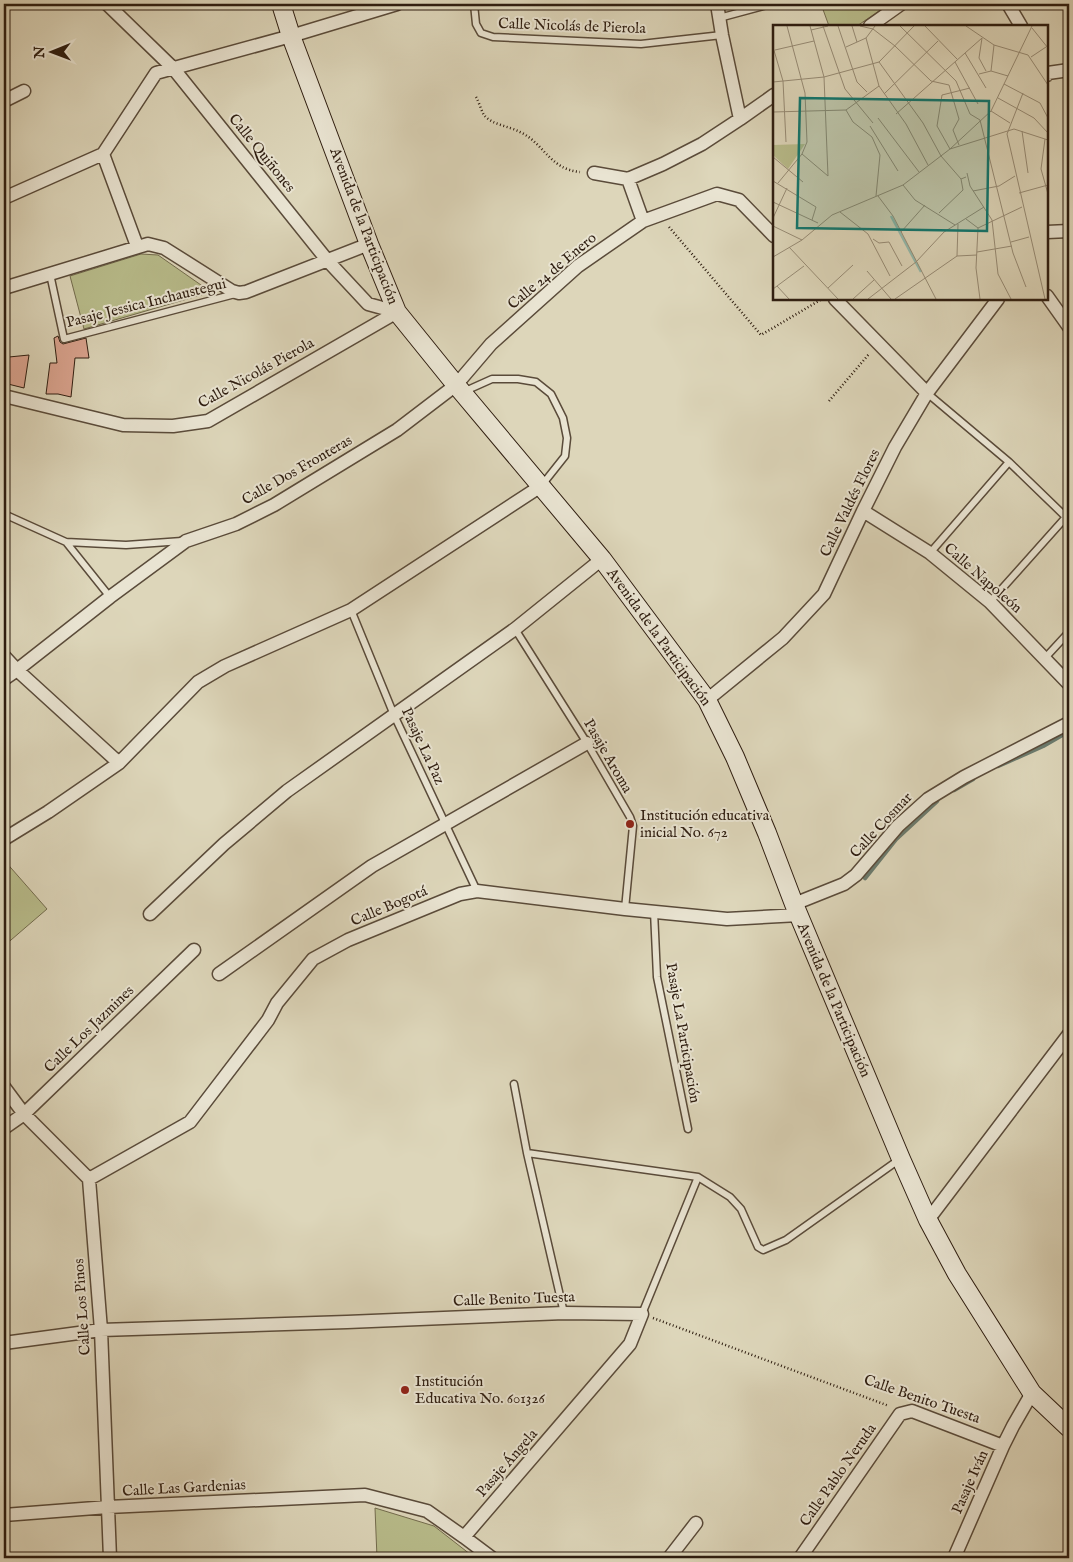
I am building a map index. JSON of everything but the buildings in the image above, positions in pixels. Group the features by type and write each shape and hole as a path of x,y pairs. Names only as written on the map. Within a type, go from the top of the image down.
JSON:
{"main road":[{"name":"Avenida de la Participación","path":"281,4 291,36 369,244 397,312 602,559 707,700 767,833 796,909 928,1220 957,1274 1032,1393 1069,1428"}],"street":[{"name":"Calle Quiñones","path":"107,4 173,68 327,260 368,304 397,312"},
{"path":"4,198 104,154 156,73 291,36 397,4"},
{"path":"717,4 740,120"},
{"path":"873,25 901,4"},
{"path":"1008,4 1020,25"},
{"path":"1048,73 1069,70"},
{"path":"4,101 24,91"},
{"path":"594,173 628,179 663,164 740,120 773,96"},
{"path":"104,154 137,246"},
{"path":"628,179 643,221"},
{"name":"Calle 24 de Enero","path":"459,388 491,344 578,266 643,221 717,194 740,200 773,235"},
{"path":"1048,232 1069,231"},
{"path":"4,288 148,244 164,248 232,291 239,293 246,292 369,244"},
{"path":"1048,297 1069,327"},
{"path":"837,300 927,393"},
{"name":"Calle Valdés Flores","path":"707,700 784,638 824,594 895,448 927,393 997,300"},
{"name":"Calle Nicolás Pierola","path":"4,396 123,425 173,426 208,421 397,312"},
{"name":"Calle Dos Fronteras","path":"4,679 186,540 236,524 274,505 397,430 459,388"},
{"path":"4,839 48,812 119,762 198,682 225,666 351,610 541,486"},
{"name":"Calle Napoleón","path":"863,511 930,553 990,602 1069,684"},
{"path":"150,914 224,844 287,791 515,628 602,559"},
{"path":"4,656 119,762"},
{"name":"Calle Cosmar","path":"796,909 856,876 898,826 928,799 964,777 1069,723"},
{"path":"219,974 372,866 587,742"},
{"name":"Calle Bogotá","path":"88,1179 190,1122 268,1020 277,1002 312,959 348,940 460,894 477,891 625,909 727,918 796,909"},
{"name":"Calle Los Jazmines","path":"4,1128 24,1114 194,950"},
{"path":"928,1220 1069,1034"},
{"path":"4,1087 24,1114 88,1179"},
{"name":"Calle Los Pinos","path":"88,1179 101,1330 110,1558"},
{"name":"Calle Benito Tuesta","path":"4,1343 101,1330 564,1313 642,1314"},
{"name":"Pasaje Ángela","path":"464,1537 630,1344 642,1314"},
{"name":"Pasaje Iván","path":"954,1558 1012,1426 1032,1393"},
{"name":"Calle Benito Tuesta","path":"904,1412 912,1411 1003,1446"},
{"name":"Calle Pablo Neruda","path":"800,1558 900,1414 904,1412"},
{"name":"Calle Las Gardenias","path":"4,1515 108,1507 365,1495 427,1511 492,1558"},
{"path":"669,1558 696,1523"}],"lane":[{"name":"Calle Nicolás de Pierola","path":"474,4 476,24 481,33 493,36 641,44 722,35"},
{"path":"720,18 771,4"},
{"name":"Pasaje Jessica Inchaustegui","path":"50,274 64,339 239,293"},
{"path":"459,388 492,379 518,379 536,382 551,394 563,418 567,438 565,456 541,486"},
{"path":"927,393 1009,462 1068,518 990,602"},
{"path":"930,553 1009,462"},
{"path":"4,514 66,542 126,545 186,540"},
{"path":"66,542 110,597"},
{"name":"Pasaje La Paz","path":"351,610 394,715 477,891"},
{"name":"Pasaje Aroma","path":"515,628 587,742 630,817 633,826 625,909"},
{"path":"1045,658 1069,632"},
{"name":"Pasaje La Participación","path":"654,911 657,977 688,1129"},
{"path":"514,1084 527,1153 564,1313"},
{"path":"527,1153 698,1177 730,1197 740,1209 758,1247 762,1250 786,1240 901,1159"},
{"path":"642,1314 698,1177"}],"path":[{"path":"476,97 485,115 495,123 520,132 534,140 550,159 570,171 594,173"},
{"path":"659,215 761,335 820,300"},
{"path":"829,401 878,343"},
{"name":"Calle Benito Tuesta","path":"642,1314 904,1412"}],"green space":[{"path":"821,4 889,4 858,25 829,25"},
{"path":"141,254 158,255 211,292 84,329 70,276"},
{"path":"4,860 47,909 4,946"},
{"path":"375,1508 434,1526 475,1558 377,1558"}],"waterway":[{"path":"998,766 1043,746 1069,731"},
{"path":"954,790 973,779"},
{"path":"865,878 896,839 937,801"}],"place":[{"name":"Institución educativa inicial No. 672","path":"630,824"},
{"name":"Institución Educativa No. 601326","path":"405,1390"}]}
